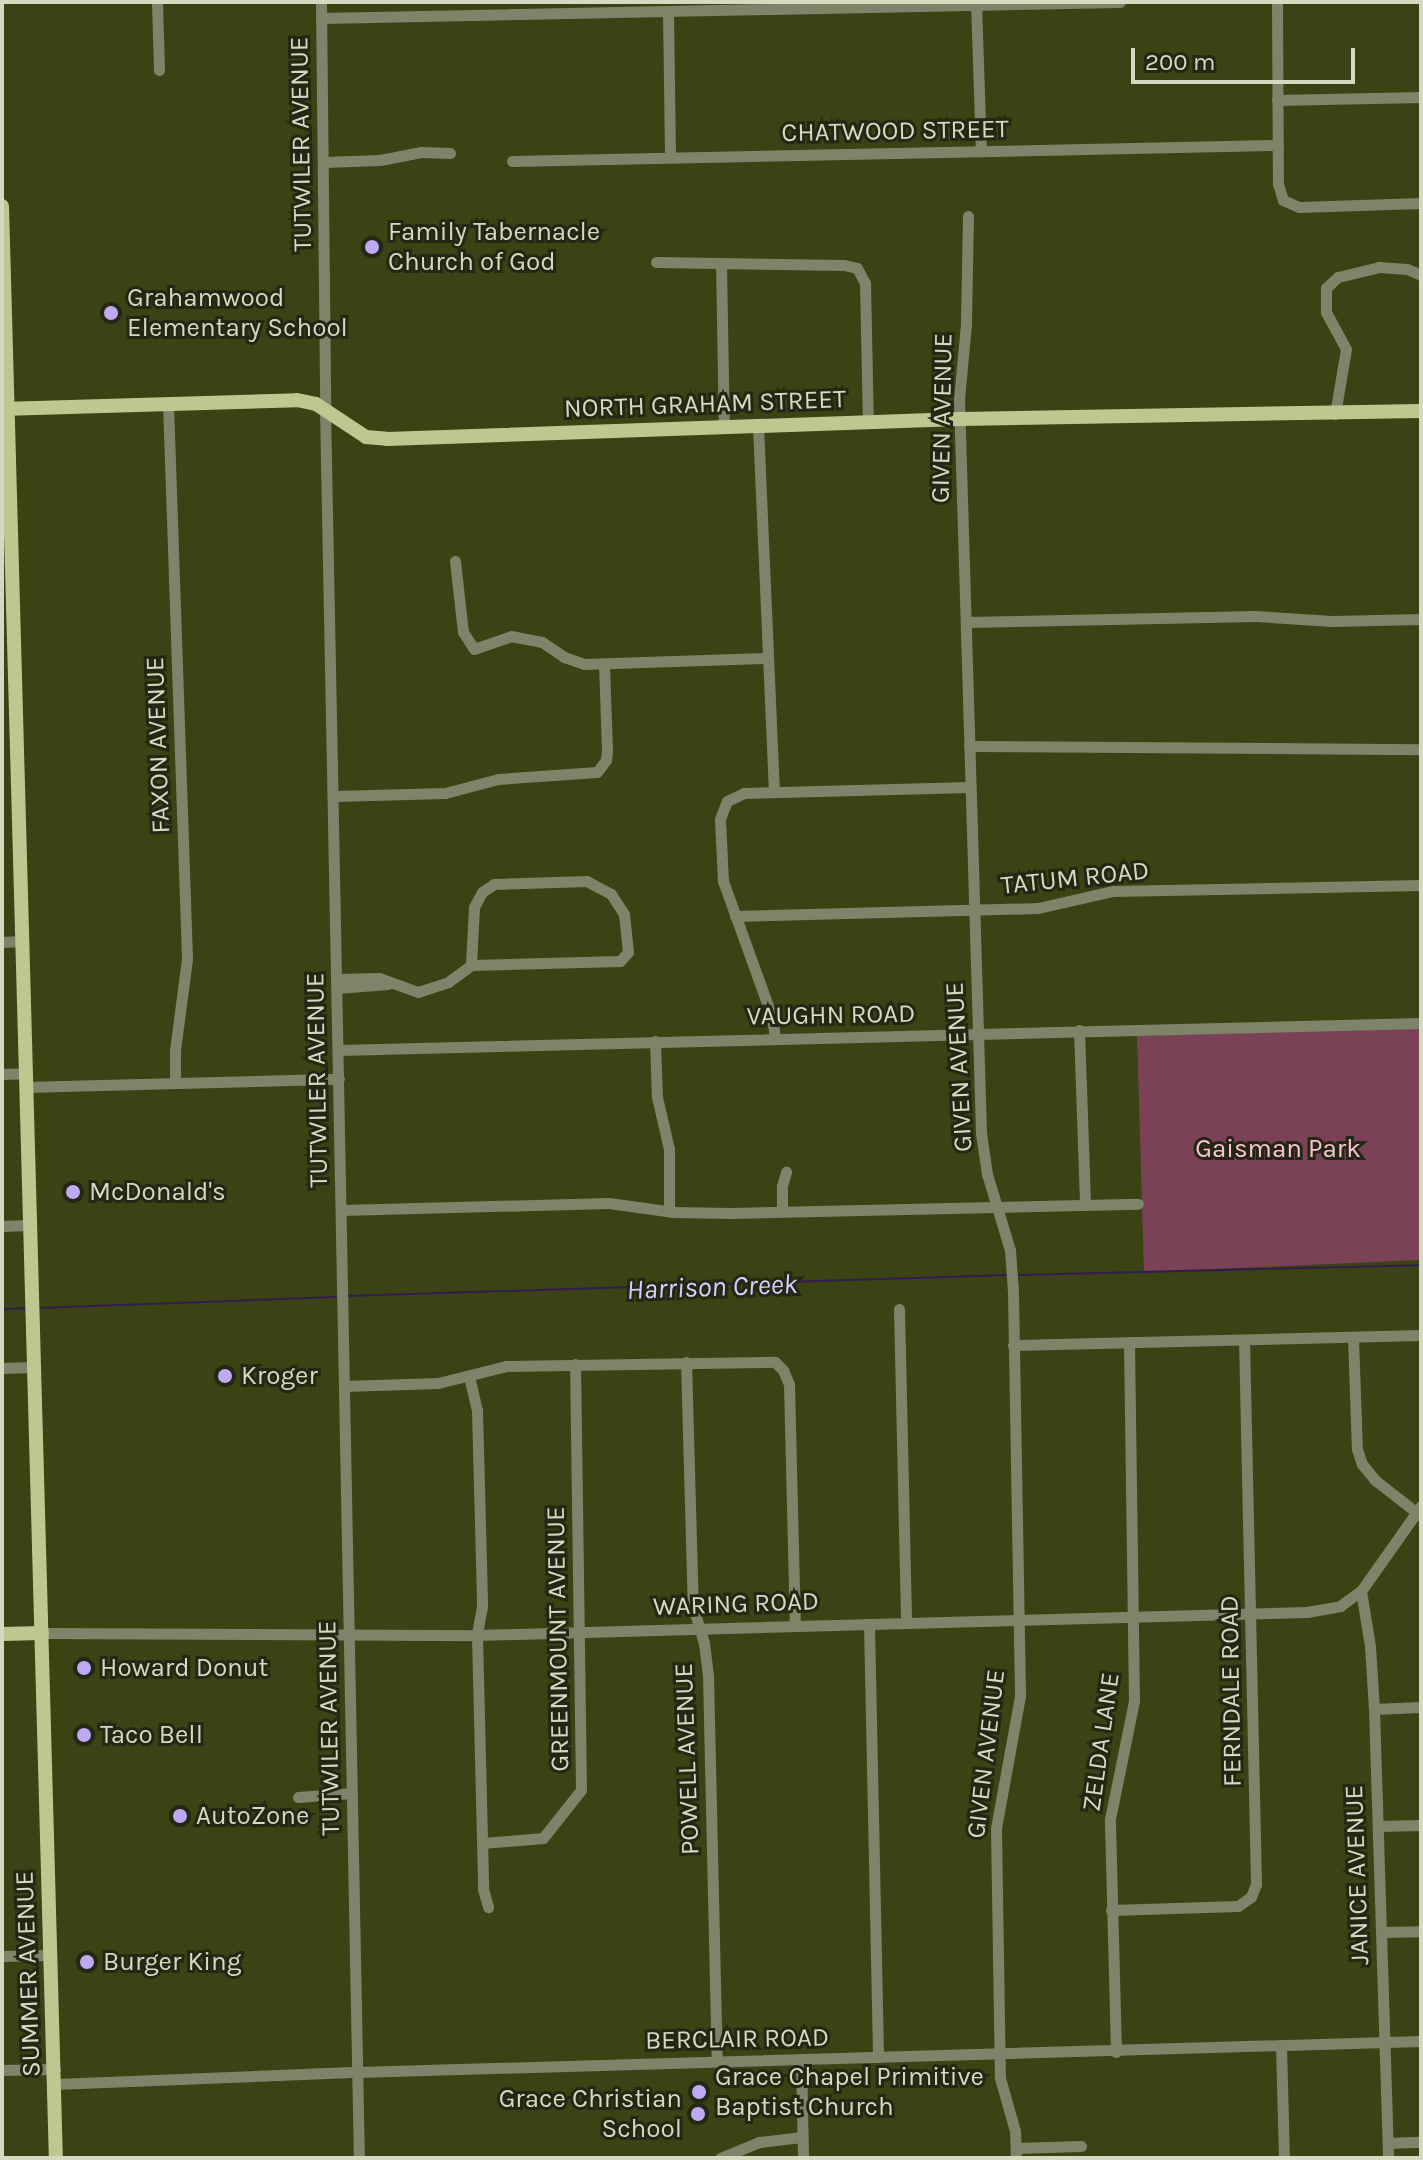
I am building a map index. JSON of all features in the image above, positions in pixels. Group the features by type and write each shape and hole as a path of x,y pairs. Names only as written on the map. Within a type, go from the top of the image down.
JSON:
{"main road":[{"name":"SUMMER AVENUE","path":"2,206 8,671 21,941 56,2158"},
{"name":"NORTH GRAHAM STREET","path":"5,408 297,400 325,409 366,437 387,439 960,419 1421,411"},
{"name":"WARING ROAD","path":"2,1634 42,1633"}],"street":[{"path":"157,2 159,70"},
{"name":"TUTWILER AVENUE","path":"321,2 325,409 335,796 359,2158"},
{"path":"321,18 668,11 727,6 1120,2"},
{"path":"1277,2 1281,198 1290,206 1299,207 1421,203"},
{"path":"976,4 981,151"},
{"path":"668,11 670,157"},
{"path":"1277,100 1421,97"},
{"name":"CHATWOOD STREET","path":"512,161 1278,145"},
{"path":"324,162 380,160 421,152 450,153"},
{"name":"GIVEN AVENUE","path":"968,216 960,419 982,1145 1012,1264 1020,1620 1020,1696 996,1828 1000,2078 1016,2153 1081,2146"},
{"path":"656,262 844,265 860,270 865,283 868,422"},
{"path":"721,263 724,427"},
{"path":"1335,414 1346,349 1326,312 1326,288 1338,277 1379,267 1407,269 1421,275"},
{"name":"FAXON AVENUE","path":"168,403 187,959 175,1050 175,1083"},
{"path":"758,426 774,792"},
{"path":"455,561 463,632 471,647 480,649 506,636 517,636 542,642 576,663 768,658"},
{"path":"966,622 1256,616 1332,621 1421,619"},
{"path":"335,796 445,793 507,778 597,772 606,760 607,750 604,664"},
{"path":"969,746 1421,749"},
{"path":"775,1038 768,1004 722,875 720,819 724,804 740,794 970,787"},
{"path":"337,983 388,984 411,991 425,991 448,982 471,965 613,961 626,957 628,946 624,914 611,894 582,880 494,884 478,897 473,913 471,965"},
{"name":"TATUM ROAD","path":"735,916 1043,907 1112,891 1421,885"},
{"path":"2,942 21,941"},
{"name":"VAUGHN ROAD","path":"338,1050 1421,1023"},
{"path":"1079,1030 1085,1205"},
{"path":"655,1041 657,1097 669,1149 669,1211"},
{"path":"2,1074 25,1080 175,1083 339,1079"},
{"path":"782,1211 782,1183 786,1172"},
{"path":"341,1210 609,1203 669,1211 731,1213 1138,1204"},
{"path":"2,1226 28,1225"},
{"path":"899,1309 906,1623"},
{"path":"1013,1345 1421,1335"},
{"path":"1353,1337 1357,1449 1362,1464 1375,1480 1419,1511"},
{"name":"FERNDALE ROAD","path":"1111,1910 1238,1906 1251,1897 1256,1884 1244,1340"},
{"name":"ZELDA LANE","path":"1116,2052 1110,1819 1134,1701 1129,1342"},
{"path":"344,1386 438,1383 500,1366 761,1359 781,1367 789,1384 795,1626"},
{"name":"POWELL AVENUE","path":"686,1362 692,1599 706,1650 708,1675 717,2061"},
{"name":"GREENMOUNT AVENUE","path":"482,1843 543,1838 581,1790 575,1364"},
{"path":"2,1368 34,1367"},
{"path":"469,1376 477,1410 482,1606 477,1635 484,1895 488,1907"},
{"name":"WARING ROAD","path":"42,1633 349,1637 477,1635 1252,1614 1331,1609 1361,1591 1419,1511"},
{"name":"JANICE AVENUE","path":"1361,1591 1374,1709 1388,2158"},
{"path":"869,1624 878,2057"},
{"path":"1374,1709 1421,1707"},
{"path":"298,1797 352,1793"},
{"path":"1378,1826 1421,1825"},
{"path":"1382,1932 1421,1931"},
{"path":"2,1956 51,1955"},
{"name":"BERCLAIR ROAD","path":"2,2070 55,2076 358,2072 1421,2041"},
{"path":"1281,2045 1284,2158"},
{"path":"801,2059 803,2158"},
{"path":"720,2158 759,2142 802,2137"},
{"path":"1388,2143 1421,2142"}],"green space":[{"name":"Gaisman Park","path":"1421,1028 1421,1260 1144,1272 1137,1036"}],"waterway":[{"name":"Harrison Creek","path":"1018,1275 1421,1265"},
{"name":"Harrison Creek","path":"347,1296 1008,1275"},
{"name":"Harrison Creek","path":"39,1308 336,1297"},
{"name":"Harrison Creek","path":"2,1309 25,1308"}],"place":[{"name":"Family Tabernacle Church of God","path":"372,247"},
{"name":"Grahamwood Elementary School","path":"111,313"},
{"name":"McDonald's","path":"73,1192"},
{"name":"Kroger","path":"225,1376"},
{"name":"Howard Donut","path":"84,1668"},
{"name":"Taco Bell","path":"84,1735"},
{"name":"AutoZone","path":"180,1816"},
{"name":"Burger King","path":"87,1962"},
{"name":"Grace Chapel Primitive Baptist Church","path":"699,2092"},
{"name":"Grace Christian School","path":"698,2114"}]}
